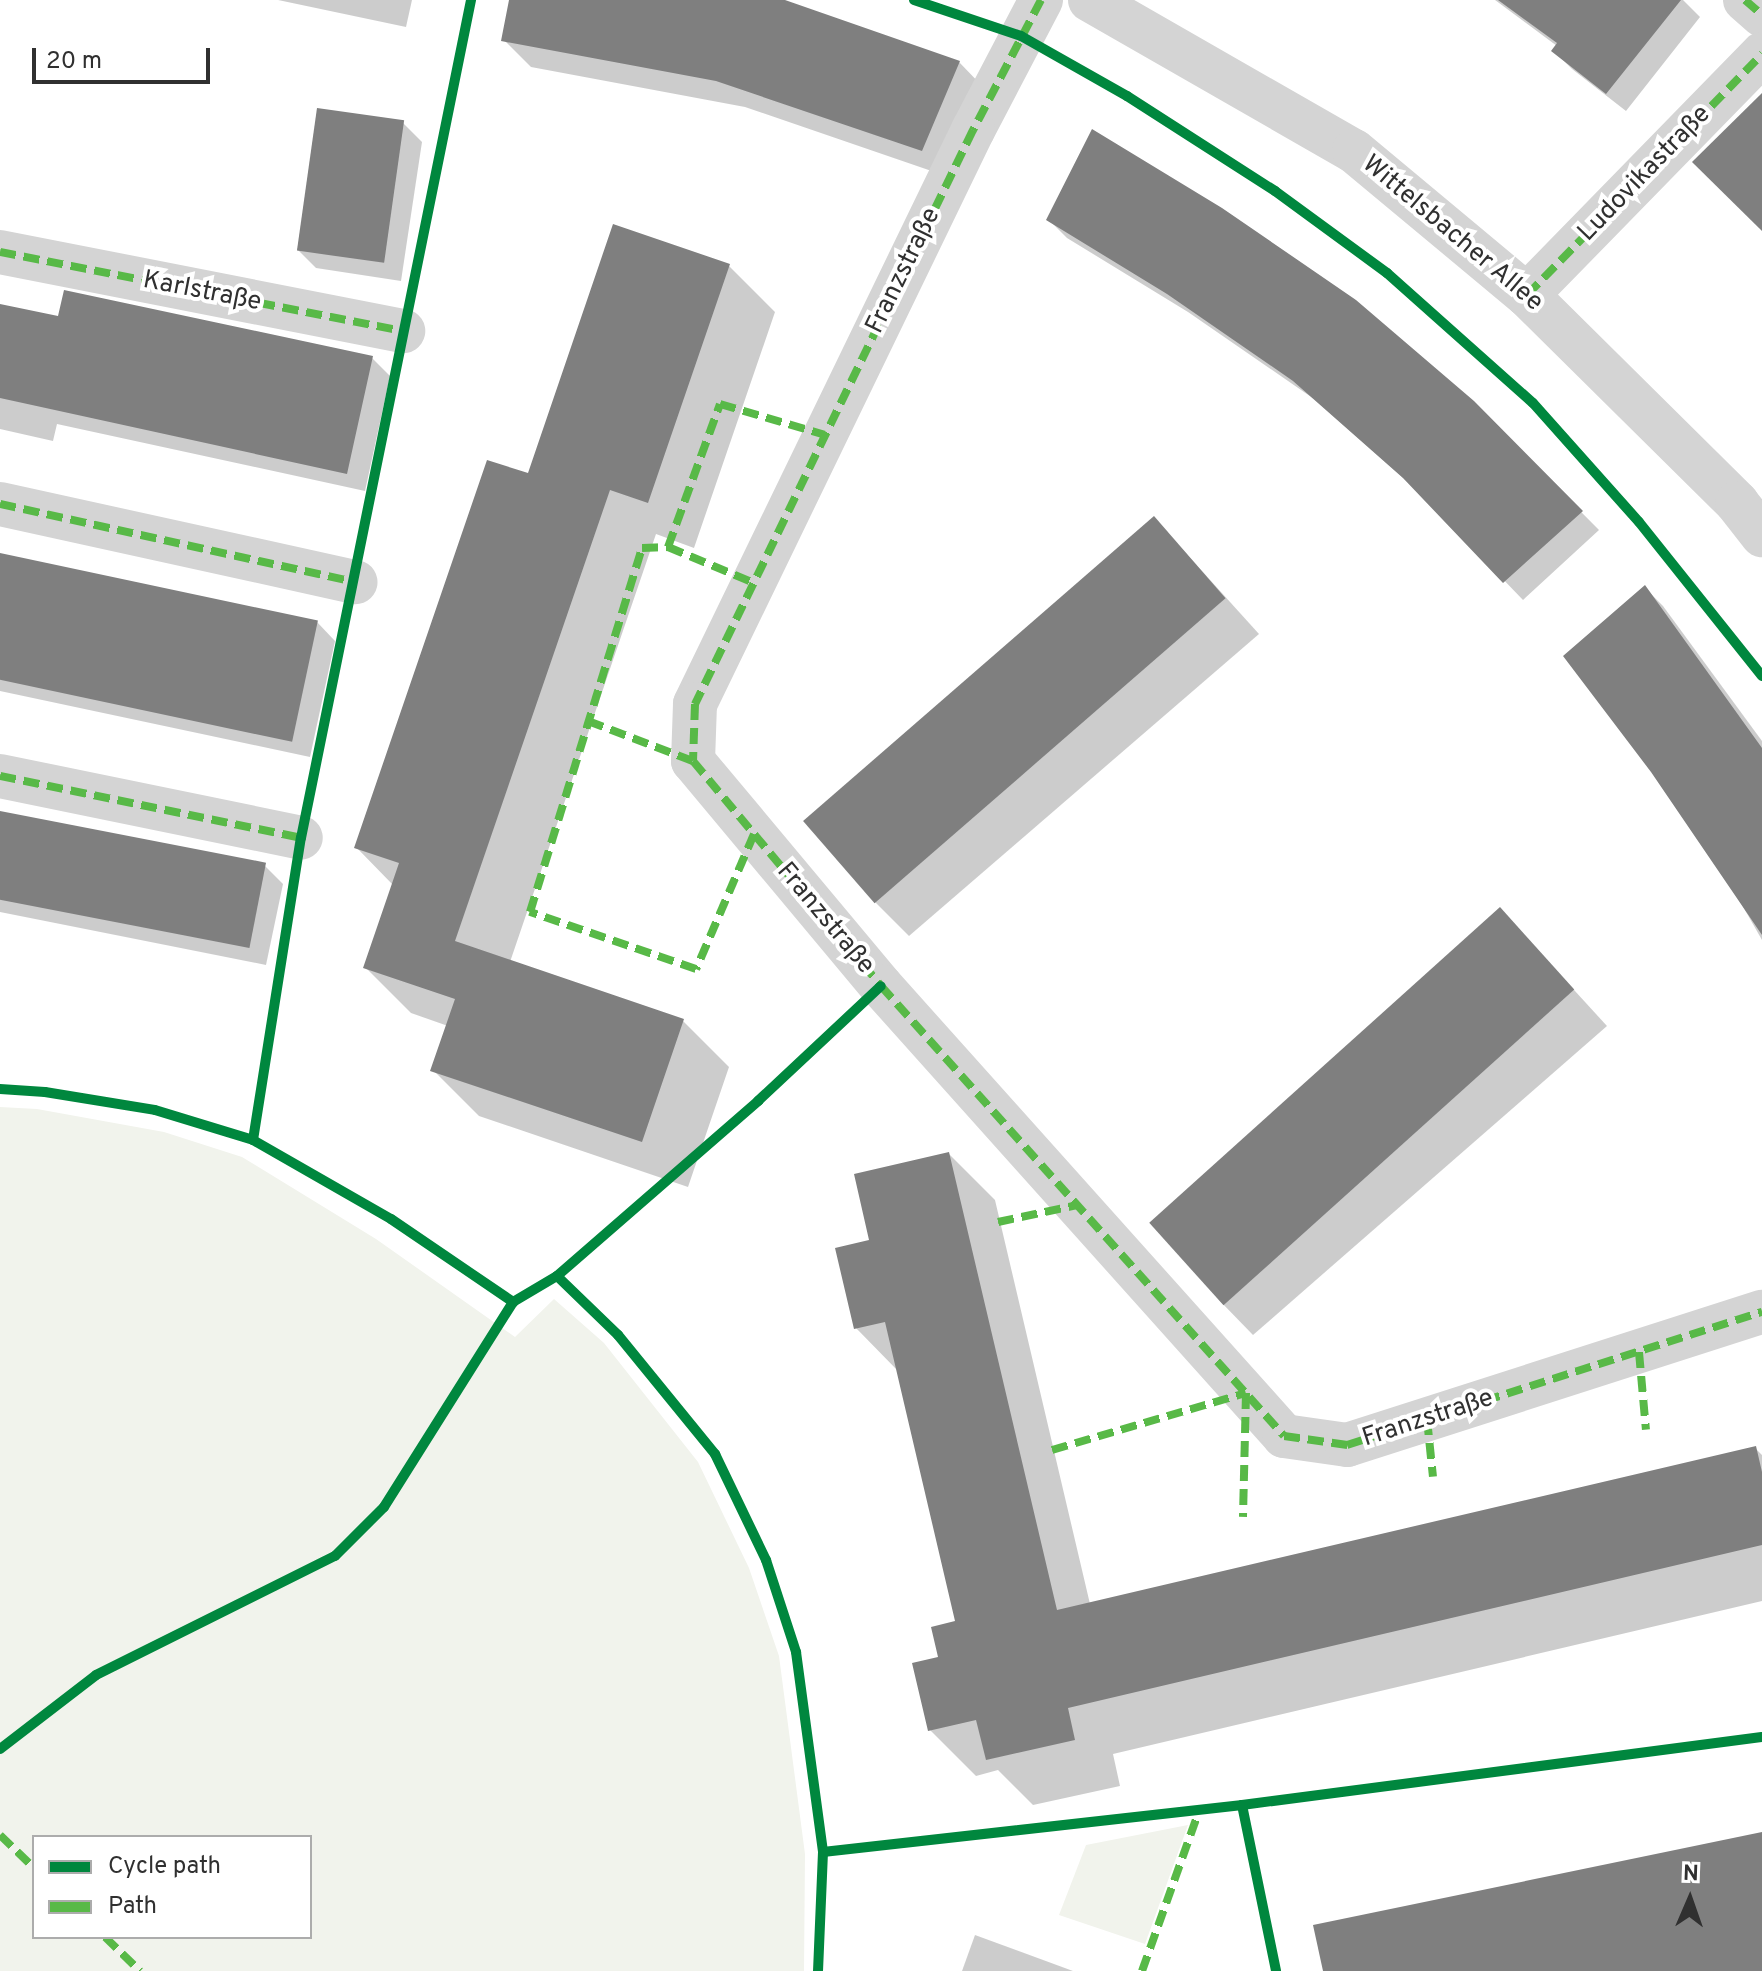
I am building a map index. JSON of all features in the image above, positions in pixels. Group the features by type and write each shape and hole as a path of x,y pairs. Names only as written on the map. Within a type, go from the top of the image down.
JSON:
{"street":[{"name":"Franzstraße","path":"1041,0 973,130 695,704 693,761 881,986 1284,1436 1347,1445 1762,1312"},
{"name":"Wittelsbacher Allee","path":"1090,0 1354,151 1527,295 1737,503 1762,535"},
{"path":"1745,0 1762,15"},
{"name":"Ludovikastraße","path":"1527,295 1762,54"},
{"name":"Karlstraße","path":"0,252 403,331"},
{"path":"0,504 356,582"},
{"path":"0,776 301,838"}],"shaded area":[{"path":"0,1107 37,1109 164,1132 242,1157 376,1239 515,1337 554,1299 604,1343 698,1462 749,1568 779,1656 805,1854 804,1971 0,1971"},
{"path":"1188,1825 1145,1944 1059,1915 1086,1845"}],"building":[{"path":"509,0 785,0 960,61 922,151 716,81 501,41"},
{"path":"1498,0 1681,0 1606,94 1551,51 1557,43"},
{"path":"1762,93 1762,231 1692,162"},
{"path":"317,108 404,120 384,263 297,251"},
{"path":"1092,129 1222,208 1356,300 1474,401 1583,511 1503,583 1403,478 1293,381 1167,294 1046,220"},
{"path":"613,224 730,264 648,503 610,490 455,941 684,1019 642,1142 430,1071 455,999 363,968 399,863 354,848 487,460 528,473"},
{"path":"64,290 373,356 347,474 0,398 0,304 58,316"},
{"path":"1154,516 1226,598 875,903 803,821"},
{"path":"0,553 318,621 292,742 0,680"},
{"path":"1645,585 1762,748 1762,935 1651,772 1563,656"},
{"path":"0,811 266,863 249,948 0,900"},
{"path":"1500,907 1574,989 1224,1305 1149,1223"},
{"path":"949,1152 1057,1610 1756,1446 1762,1472 1762,1545 1068,1708 1075,1740 986,1760 976,1720 928,1731 912,1663 938,1657 931,1627 955,1621 885,1322 854,1329 835,1248 869,1240 854,1174"},
{"path":"1762,1832 1762,1971 1323,1971 1313,1925"}],"marked path":[{"path":"1041,0 973,130 695,704 693,761 881,986 1284,1436 1347,1445 1762,1312"},
{"path":"1745,0 1762,15"},
{"path":"1527,295 1762,54"},
{"path":"0,252 403,331"},
{"path":"754,834 696,969 530,912 642,548 668,547 720,404 825,435"},
{"path":"0,504 356,582"},
{"path":"668,547 754,583"},
{"path":"588,721 693,761"},
{"path":"0,776 301,838"},
{"path":"998,1222 1078,1205"},
{"path":"1639,1352 1646,1430"},
{"path":"1052,1450 1246,1393 1243,1517"},
{"path":"1427,1419 1433,1477"},
{"path":"1142,1971 1200,1808"},
{"path":"0,1835 32,1866"},
{"path":"107,1939 140,1971"}],"cycle path":[{"path":"253,1140 301,838 471,0"},
{"path":"914,0 1021,36 1127,96 1275,191 1387,273 1533,403 1639,522 1762,676"},
{"path":"557,1276 758,1101 881,986"},
{"path":"0,1089 45,1092 155,1110 253,1140 391,1219 513,1302 557,1276 618,1335 715,1454 766,1560 796,1652 823,1852 818,1971"},
{"path":"0,1749 96,1675 335,1556 384,1507 513,1302"},
{"path":"823,1852 1242,1805 1762,1737"},
{"path":"1242,1805 1276,1971"}]}
